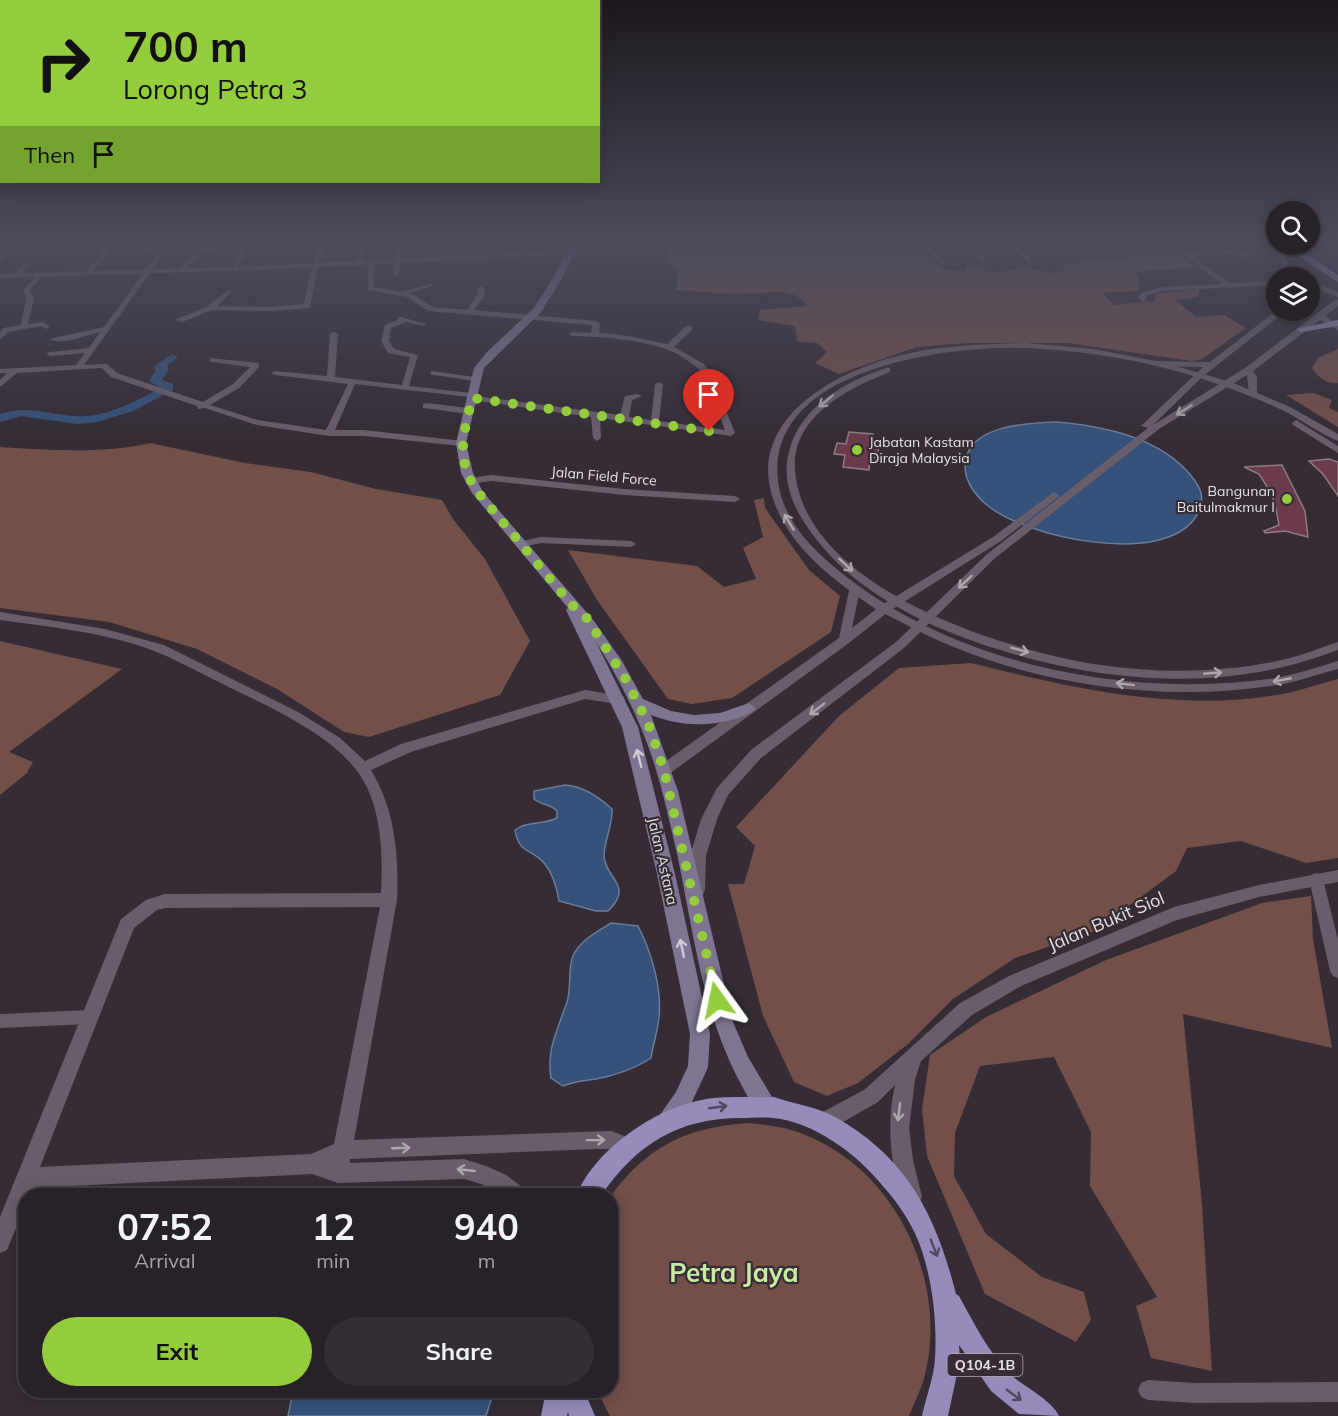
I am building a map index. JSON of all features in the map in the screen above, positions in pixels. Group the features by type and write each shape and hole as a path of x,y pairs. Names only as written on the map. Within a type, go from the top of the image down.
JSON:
{"main road":[{"path":"460,443 475,379 485,358 530,318 536,308"},
{"path":"1301,329 1336,325"},
{"name":"Jalan Astana","path":"460,443 473,485 571,604 586,617 639,703 664,770 729,1043 746,1076 767,1107"},
{"name":"Jalan Astana","path":"571,604 618,699 637,749 700,1034 698,1067 683,1099 666,1122"},
{"path":"639,703 666,715 686,720 728,717 749,708"},
{"path":"664,770 656,776 653,792 667,856 666,874"},
{"path":"593,1188 606,1169 628,1147 666,1122 694,1112 722,1106 767,1107 822,1123 848,1138 873,1158 895,1181 915,1208 935,1250 947,1296 949,1360 934,1416"},
{"name":"Q104-1B","path":"947,1296 989,1372 1009,1393 1046,1416"},
{"path":"554,1416 557,1398"},
{"path":"574,1398 582,1416"}],"street":[{"path":"24,327 28,308"},
{"path":"78,368 121,308"},
{"path":"178,320 210,308"},
{"path":"215,308 281,308"},
{"path":"429,308 596,323 595,335"},
{"path":"1330,308 1320,315 1336,325"},
{"path":"394,317 423,324"},
{"path":"405,387 414,355 391,351 385,338 388,327 406,320"},
{"path":"1152,426 1196,377 1269,321"},
{"path":"697,910 698,856 709,819 722,792 756,754 924,622 1003,541 1152,426 1248,370 1312,321"},
{"path":"0,338 6,330 43,324 46,327"},
{"path":"669,347 689,328"},
{"path":"53,339 75,337 84,332 105,329"},
{"path":"331,378 334,334"},
{"path":"275,373 405,387 731,433 707,373 701,366 669,347 629,338 573,334"},
{"path":"1211,365 1156,363 1068,349 965,348 907,357 880,364 845,377 818,393 795,412 782,431 774,452 772,474 777,498 796,534 830,571 884,609 1040,656 1124,671 1177,674 1246,670 1282,664 1338,646"},
{"path":"50,354 90,350"},
{"path":"1196,377 1087,357 1028,352 981,353 936,358 896,367 864,378 831,397 804,424 792,446 789,471 795,498 822,542 854,572 924,622 965,647 1014,663 1088,679 1131,685 1233,687 1280,681 1338,665"},
{"path":"201,406 236,386 256,365 213,360"},
{"path":"1156,363 1222,386 1254,394 1306,419 1338,438"},
{"path":"0,370 105,366 114,375 166,395 257,422 329,433 364,433 460,443"},
{"path":"0,385 15,370"},
{"path":"1248,370 1253,378 1254,394"},
{"path":"434,373 475,379"},
{"path":"329,433 353,381"},
{"path":"655,423 659,384"},
{"path":"1222,386 1271,410 1338,450"},
{"path":"624,418 628,398 638,396"},
{"path":"426,406 469,411"},
{"path":"595,414 597,438"},
{"name":"Jalan Field Force","path":"473,485 496,479 624,492 735,499"},
{"path":"522,544 541,540 631,544"},
{"path":"664,770 845,640 884,609 1003,541"},
{"path":"845,640 844,629 854,600 854,589"},
{"path":"0,616 105,632 169,650 290,712 347,752 363,768 389,838 391,869 389,900 339,1173"},
{"path":"363,768 406,748 585,694 598,683 604,670"},
{"path":"585,694 618,699"},
{"name":"Jalan Bukit Siol","path":"822,1123 870,1096 966,1009 1015,981 1139,926 1223,900 1338,876"},
{"path":"1316,879 1338,971"},
{"path":"22,1188 127,924 152,905 165,901 389,900"},
{"path":"0,1021 89,1017"},
{"path":"914,1056 898,1112 897,1134 915,1208"},
{"path":"312,1164 342,1150 597,1140 611,1140 628,1147"},
{"path":"26,1178 312,1164 339,1173 464,1169 480,1172 507,1188"},
{"path":"0,1243 18,1198"},
{"path":"1148,1389 1195,1393 1338,1392"}],"shaded area":[{"path":"783,308 1185,308 1197,317 1224,315 1246,328 1202,359 1192,361 1068,343 967,343 917,347 839,374 815,363 827,352 817,343 797,341 795,326 758,320 760,310"},
{"path":"1338,349 1338,383 1326,381 1312,368 1318,358"},
{"path":"1313,393 1332,400 1329,408 1338,412 1338,427 1286,395"},
{"path":"150,443 245,463 311,472 376,489 442,500 453,519 485,559 530,641 500,695 369,737 344,732 277,689 197,649 109,622 0,608 0,447 95,450"},
{"path":"764,498 765,508 809,570 840,596 831,632 732,698 692,704 668,699 597,600 568,550 697,566 724,587 756,579 743,548 763,537 754,500"},
{"path":"0,641 122,669 9,752 33,762 27,773 0,795"},
{"path":"971,663 1084,689 1160,699 1199,701 1237,700 1276,695 1338,679 1338,858 1306,863 1241,841 1187,848 1176,871 1095,931 1015,958 953,999 908,1044 858,1083 827,1096 794,1082 763,1016 728,884 744,884 755,846 736,827 839,716 899,668"},
{"path":"1311,896 1313,939 1332,1048 1183,1014 1202,1204 1212,1371 1151,1358 1136,1306 1157,1297 1090,1186 1091,1132 1054,1057 980,1066 955,1133 954,1176 986,1234 1042,1277 1084,1292 1091,1320 1076,1342 985,1294 927,1156 922,1109 930,1055 986,1017 1106,960 1262,903"},
{"path":"747,1123 791,1130 805,1135 838,1152 867,1175 891,1204 909,1236 922,1272 929,1308 930,1346 923,1382 909,1416 610,1416 601,1398 618,1398 618,1188 639,1164 654,1152 687,1135"}],"water":[{"path":"1057,422 1114,431 1151,444 1168,454 1182,466 1200,490 1202,499 1195,518 1178,533 1154,541 1124,544 1092,542 1061,536 1005,517 978,497 965,472 968,453 975,442 999,429"},
{"path":"565,785 578,787 590,793 612,809 604,856 609,871 617,882 619,895 608,911 596,911 559,901 548,868 540,859 523,848 517,838 515,830 519,827 557,818 555,809 534,799 534,791"},
{"path":"611,923 638,926 651,958 659,994 659,1006 651,1058 617,1074 563,1086 551,1078 550,1058 567,1002 573,957 578,947 586,939"},
{"path":"292,1398 492,1398 486,1416 288,1416"}],"building":[{"name":"Jabatan Kastam Diraja Malaysia","path":"849,432 873,434 871,445 879,446 877,458 870,457 869,470 843,467 845,455 834,454 837,443 846,444"},
{"path":"1329,459 1338,462 1338,496 1323,474 1309,461"},
{"name":"Bangunan Baitulmakmur I","path":"1282,465 1305,511 1308,537 1285,531 1265,533 1264,531 1279,525 1275,504 1259,474 1244,467"}],"waterway":[{"path":"0,418 11,414 33,413 88,420 117,412 167,390 169,387 155,381 163,369 159,367 172,357"}],"place":[{"name":"Jabatan Kastam Diraja Malaysia","path":"857,450"},
{"name":"Bangunan Baitulmakmur I","path":"1287,499"}],"district":[{"name":"Petra Jaya","path":"734,1272"}],"route":[{"path":"709,431 472,398 460,443 467,473 476,490 571,604 586,617 639,703 661,759 717,1000"}]}
